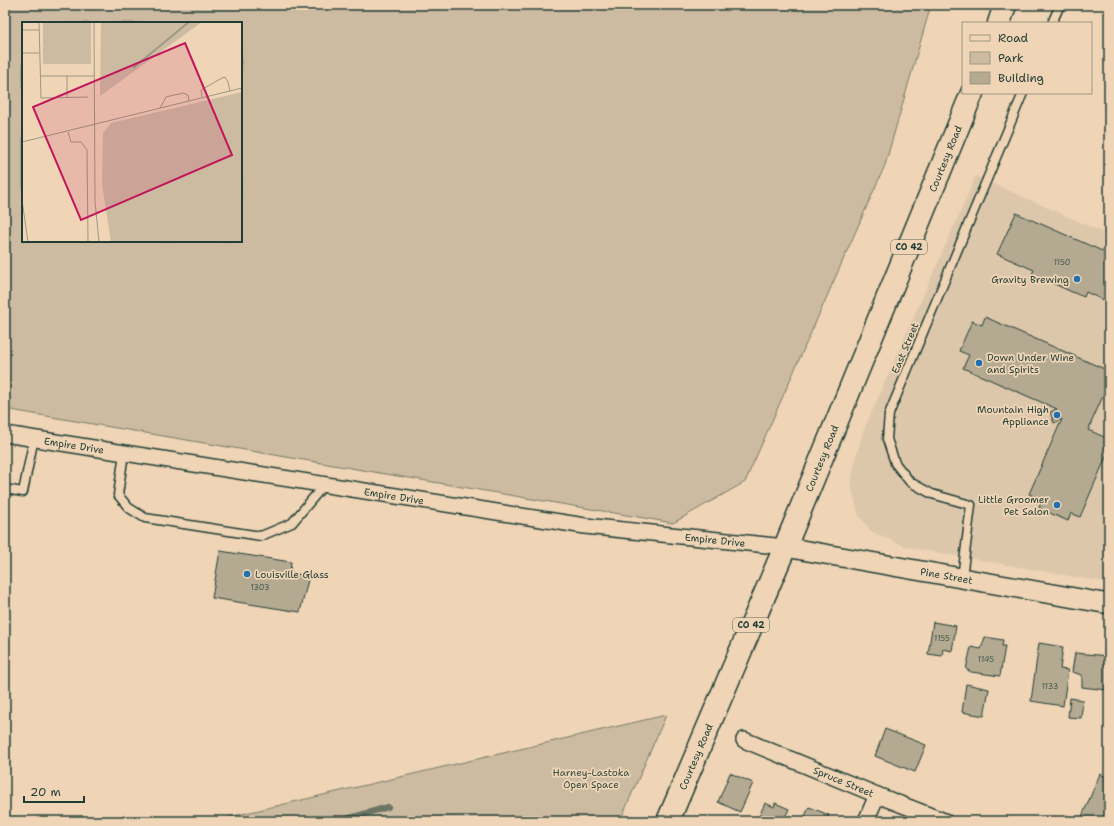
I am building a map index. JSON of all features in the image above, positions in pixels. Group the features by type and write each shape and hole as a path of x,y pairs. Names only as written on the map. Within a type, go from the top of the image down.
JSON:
{"main road":[{"path":"999,22 1005,5"},
{"name":"Courtesy Road","path":"668,821 785,547 972,94"}],"street":[{"name":"Empire Drive","path":"5,434 585,526 785,547"},
{"name":"Pine Street","path":"785,547 1109,604"},
{"name":"Spruce Street","path":"744,740 944,821"},
{"path":"866,821 877,795"}],"lane":[{"path":"1052,22 1060,5"},
{"name":"East Street","path":"962,579 971,505 932,494 910,482 895,463 887,439 889,414 1023,94"},
{"path":"5,489 23,492 34,438"},
{"path":"124,453 118,495 129,508 145,518 261,536 292,523 324,485"}],"shaded area":[{"path":"976,176 1109,235 1109,583 906,547 872,532 859,516 851,486 855,460 863,432"}],"green space":[{"path":"5,5 931,5 885,165 745,482 673,523 5,409"},
{"name":"Harney-Lastoka Open Space","path":"666,715 620,821 212,821"}],"building":[{"path":"1016,213 1109,254 1109,303 1086,292 1084,297 1072,292 1032,274 1034,270 997,254"},
{"path":"985,317 1109,371 1109,382 1088,430 1109,439 1109,450 1080,517 1071,513 1068,521 1052,514 1039,508 1042,500 1029,494 1062,419 1054,423 1050,412 1057,409 963,368 969,355 959,351 972,321 982,325"},
{"path":"220,551 291,562 290,573 309,576 300,612 212,598"},
{"path":"933,622 956,626 952,651 943,649 942,656 928,654"},
{"path":"985,637 1003,640 1002,646 1005,646 1000,676 971,672 966,669 971,647 981,649"},
{"path":"1039,643 1063,647 1060,669 1068,670 1063,706 1031,701"},
{"path":"1075,653 1109,656 1107,690 1082,687 1082,675 1072,672"},
{"path":"966,684 989,689 984,716 962,712"},
{"path":"1070,698 1083,700 1081,718 1068,717"},
{"path":"885,729 926,745 915,772 875,756"},
{"path":"730,773 753,783 740,812 718,802"},
{"path":"1100,774 1109,778 1109,821 1080,821"},
{"path":"765,803 774,807 775,803 789,809 783,821 757,821"},
{"path":"809,807 829,815 826,821 803,821"}],"waterway":[{"path":"339,821 388,807"}],"place":[{"name":"Gravity Brewing","path":"1077,279"},
{"name":"Down Under Wine and Spirits","path":"979,363"},
{"name":"Mountain High Appliance","path":"1057,415"},
{"name":"Little Groomer Pet Salon","path":"1057,505"},
{"name":"Louisville Glass","path":"247,574"}]}
